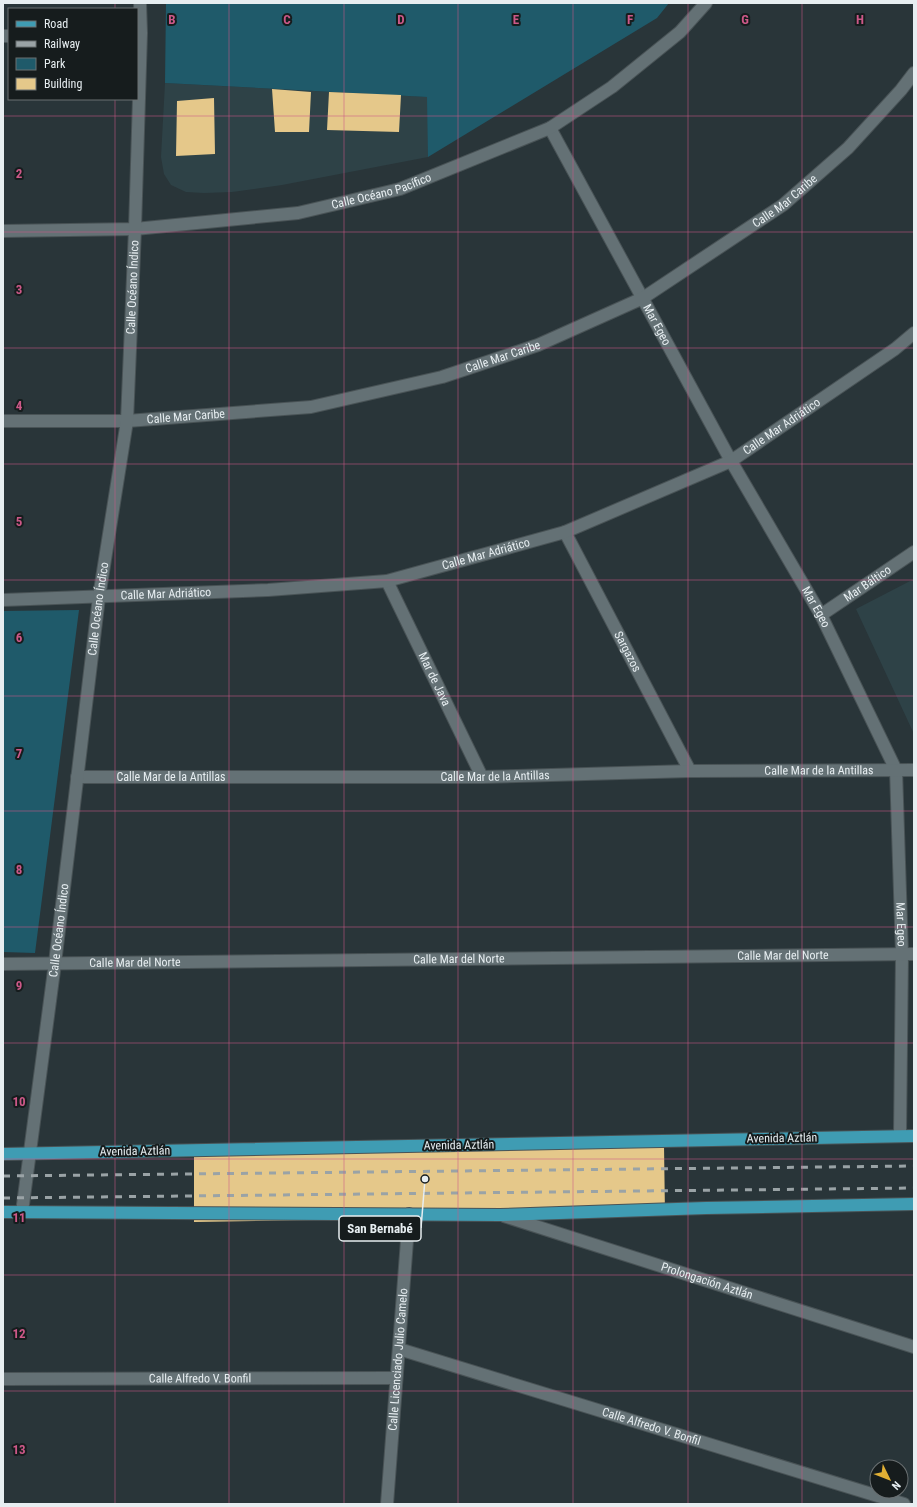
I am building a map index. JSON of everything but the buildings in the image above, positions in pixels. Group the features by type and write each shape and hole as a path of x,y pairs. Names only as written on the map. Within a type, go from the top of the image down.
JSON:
{"main road":[{"name":"Avenida Aztlán","path":"3,1154 914,1136"},
{"path":"3,1212 500,1215 706,1208 914,1204"}],"street":[{"name":"Calle Océano Índico","path":"138,82 140,3"},
{"name":"Calle Océano Pacífico","path":"3,231 135,229 298,213 393,190 550,128 612,87 680,32 706,3"},
{"name":"Calle Mar Caribe","path":"3,422 127,421 311,407 442,377 538,344 643,298 784,204 848,148 901,90 914,73"},
{"name":"Calle Océano Índico","path":"22,1212 55,963 99,597 127,421 135,229 138,100"},
{"name":"Mar Egeo","path":"550,128 731,461 821,615 896,770 908,954 900,1136"},
{"name":"Calle Mar Adriático","path":"3,600 268,590 387,582 565,532 731,461 895,349 914,333"},
{"name":"Sargazos","path":"565,532 690,771"},
{"name":"Mar Báltico","path":"821,615 914,552"},
{"name":"Mar de Java","path":"387,582 482,776"},
{"name":"Calle Mar de la Antillas","path":"77,777 482,776 690,771 914,770"},
{"name":"Calle Mar del Norte","path":"3,964 908,954"},
{"name":"Calle Licenciado Julio Camelo","path":"388,1504 409,1214"},
{"name":"Prolongación Aztlán","path":"500,1215 914,1347"},
{"name":"Calle Alfredo V. Bonfil","path":"400,1348 904,1504"},
{"name":"Calle Alfredo V. Bonfil","path":"3,1380 396,1378"}],"shaded area":[{"path":"165,83 428,97 428,157 282,185 232,192 186,192 171,185 164,174 161,157"},
{"path":"914,579 914,734 856,609"}],"green space":[{"path":"166,3 669,3 657,18 428,157 427,97 165,83"},
{"path":"79,610 35,953 3,952 3,611"}],"railway":[{"path":"3,1176 914,1166"},
{"path":"3,1198 914,1188"}],"place":[{"name":"San Bernabé","path":"425,1179"}]}
